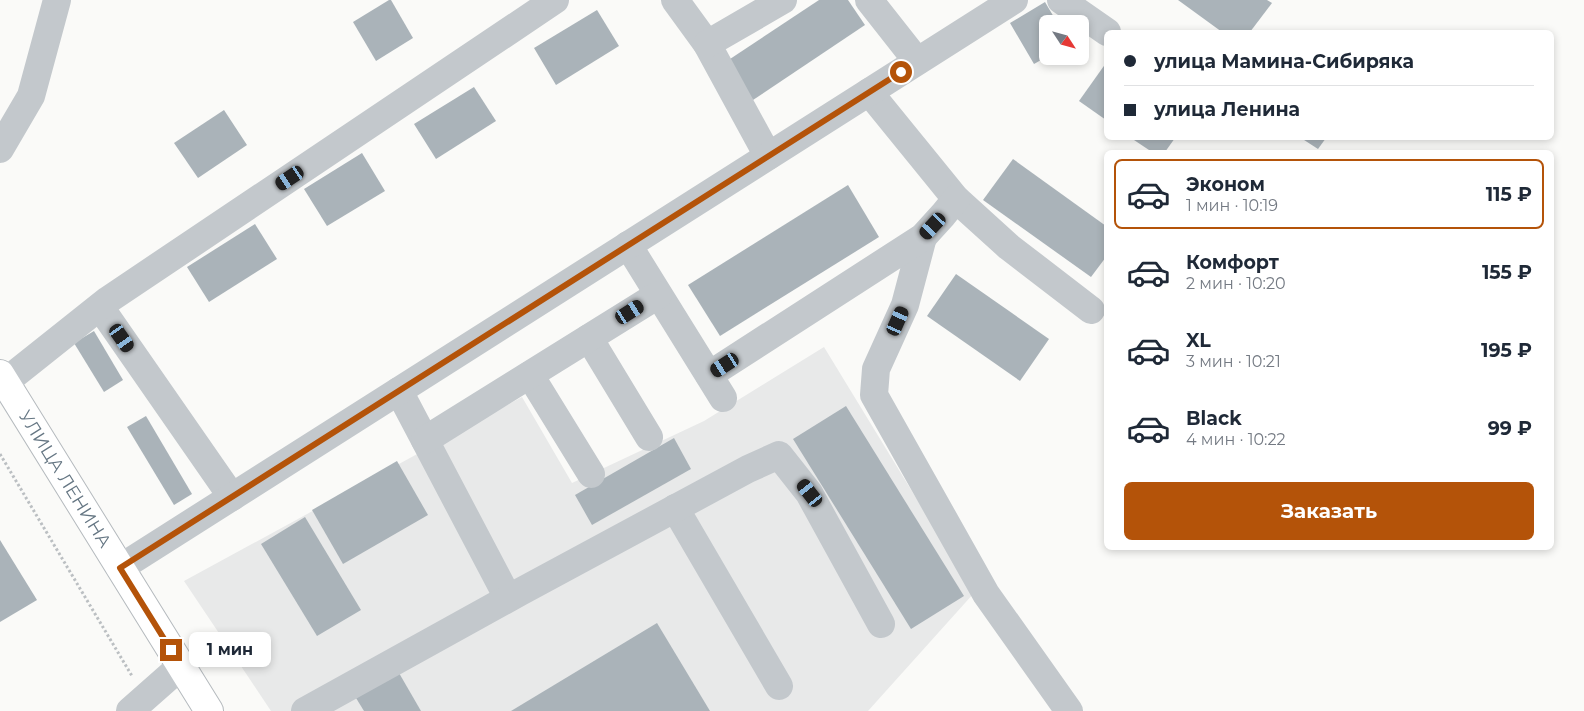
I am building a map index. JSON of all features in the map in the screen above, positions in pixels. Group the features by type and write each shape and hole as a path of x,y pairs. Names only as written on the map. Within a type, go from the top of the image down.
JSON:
{"main road":[{"name":"УЛИЦА ЛЕНИНА","path":"2,378 208,711"}],"street":[{"path":"0,149 32,96 57,0"},
{"path":"2,378 100,307 555,0"},
{"path":"707,44 783,0"},
{"path":"869,0 917,61"},
{"path":"1061,0 1104,30"},
{"path":"120,568 1011,1"},
{"path":"685,4 768,156"},
{"path":"869,92 956,198 1009,247 1091,310"},
{"path":"709,375 923,237 943,216 956,198"},
{"path":"923,237 905,305 876,369 874,395 986,594 1069,711"},
{"path":"628,245 723,398"},
{"path":"425,440 658,295"},
{"path":"100,307 232,497"},
{"path":"589,338 648,437"},
{"path":"530,375 591,474"},
{"path":"399,391 508,598"},
{"path":"305,711 748,468 779,455 810,493 880,624"},
{"path":"675,508 779,686"},
{"path":"137,704 181,666"}],"path":[{"path":"0,454 137,704"}],"shaded area":[{"path":"824,347 974,593 868,711 271,711 184,581 522,397 572,483 704,421"}],"building":[{"path":"391,0 413,38 376,61 353,22"},
{"path":"819,0 848,0 865,25 753,100 727,61"},
{"path":"1178,0 1267,0 1272,3 1252,30 1219,30"},
{"path":"1045,2 1053,15 1039,15 1039,61 1034,64 1010,23"},
{"path":"597,10 619,46 556,85 534,48"},
{"path":"1104,66 1104,119 1079,101"},
{"path":"474,87 496,121 436,159 414,124"},
{"path":"224,110 247,145 198,178 174,143"},
{"path":"1134,140 1174,140 1166,150 1149,150"},
{"path":"1304,140 1325,140 1318,149"},
{"path":"362,153 385,191 327,226 304,189"},
{"path":"1013,159 1104,225 1104,260 1091,277 983,200"},
{"path":"848,185 879,237 720,336 688,285"},
{"path":"255,224 277,259 209,302 187,267"},
{"path":"956,274 1049,339 1020,381 927,316"},
{"path":"94,331 123,380 104,392 74,343"},
{"path":"846,406 964,596 911,629 793,439"},
{"path":"146,416 192,494 174,505 127,427"},
{"path":"674,438 691,469 592,525 575,495"},
{"path":"397,461 428,515 343,564 312,510"},
{"path":"305,517 361,610 317,636 261,544"},
{"path":"0,540 37,600 0,622"},
{"path":"657,623 710,711 511,711"},
{"path":"399,673 421,711 364,711 356,698"}],"route":[{"path":"171,650 120,568 901,72"}]}
